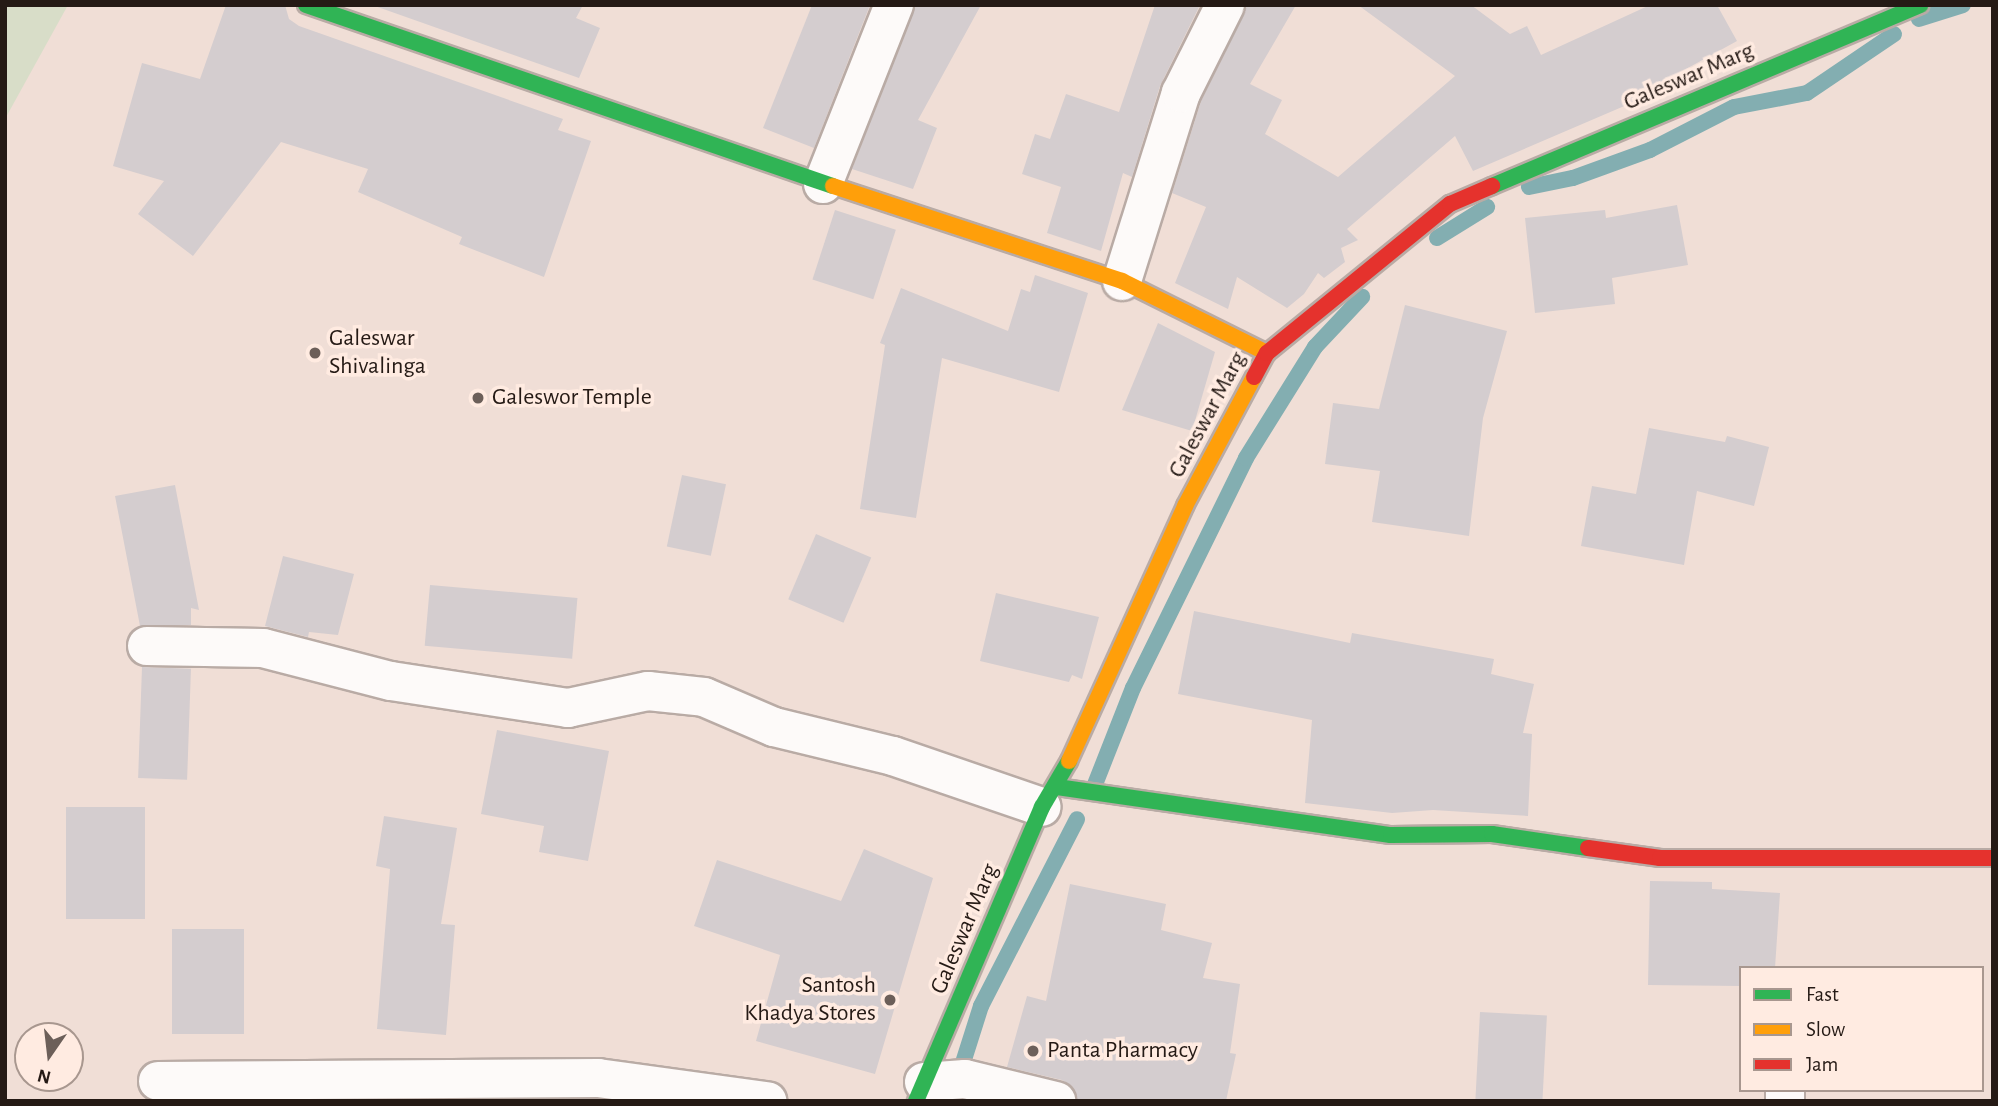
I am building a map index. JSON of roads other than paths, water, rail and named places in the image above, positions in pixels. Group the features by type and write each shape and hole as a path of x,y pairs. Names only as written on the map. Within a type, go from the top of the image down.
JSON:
{"street":[{"path":"306,5 823,184 1122,281 1267,353"},
{"path":"823,184 894,5"},
{"path":"1122,281 1181,93 1225,5"},
{"name":"Galeswar Marg","path":"920,1091 1050,797 1185,506 1267,353 1450,204 1920,5"},
{"path":"147,646 263,648 391,681 568,708 649,691 704,697 774,727 1050,797 1391,835 1492,834 1660,858 1993,859"},
{"path":"158,1081 598,1078 767,1101"},
{"path":"920,1091 965,1079 1056,1101"}],"waterway":[{"path":"1919,19 1963,5"},
{"path":"1529,187 1573,178 1650,150 1734,107 1807,93 1894,34"},
{"path":"1437,238 1487,207"},
{"path":"1092,792 1133,688 1246,458 1315,347 1362,297"},
{"path":"961,1069 981,1006 1077,819"}],"place":[{"name":"Galeswar Shivalinga","path":"315,353"},
{"name":"Galeswor Temple","path":"478,398"},
{"name":"Santosh Khadya Stores","path":"890,1000"},
{"name":"Panta Pharmacy","path":"1033,1051"}]}
